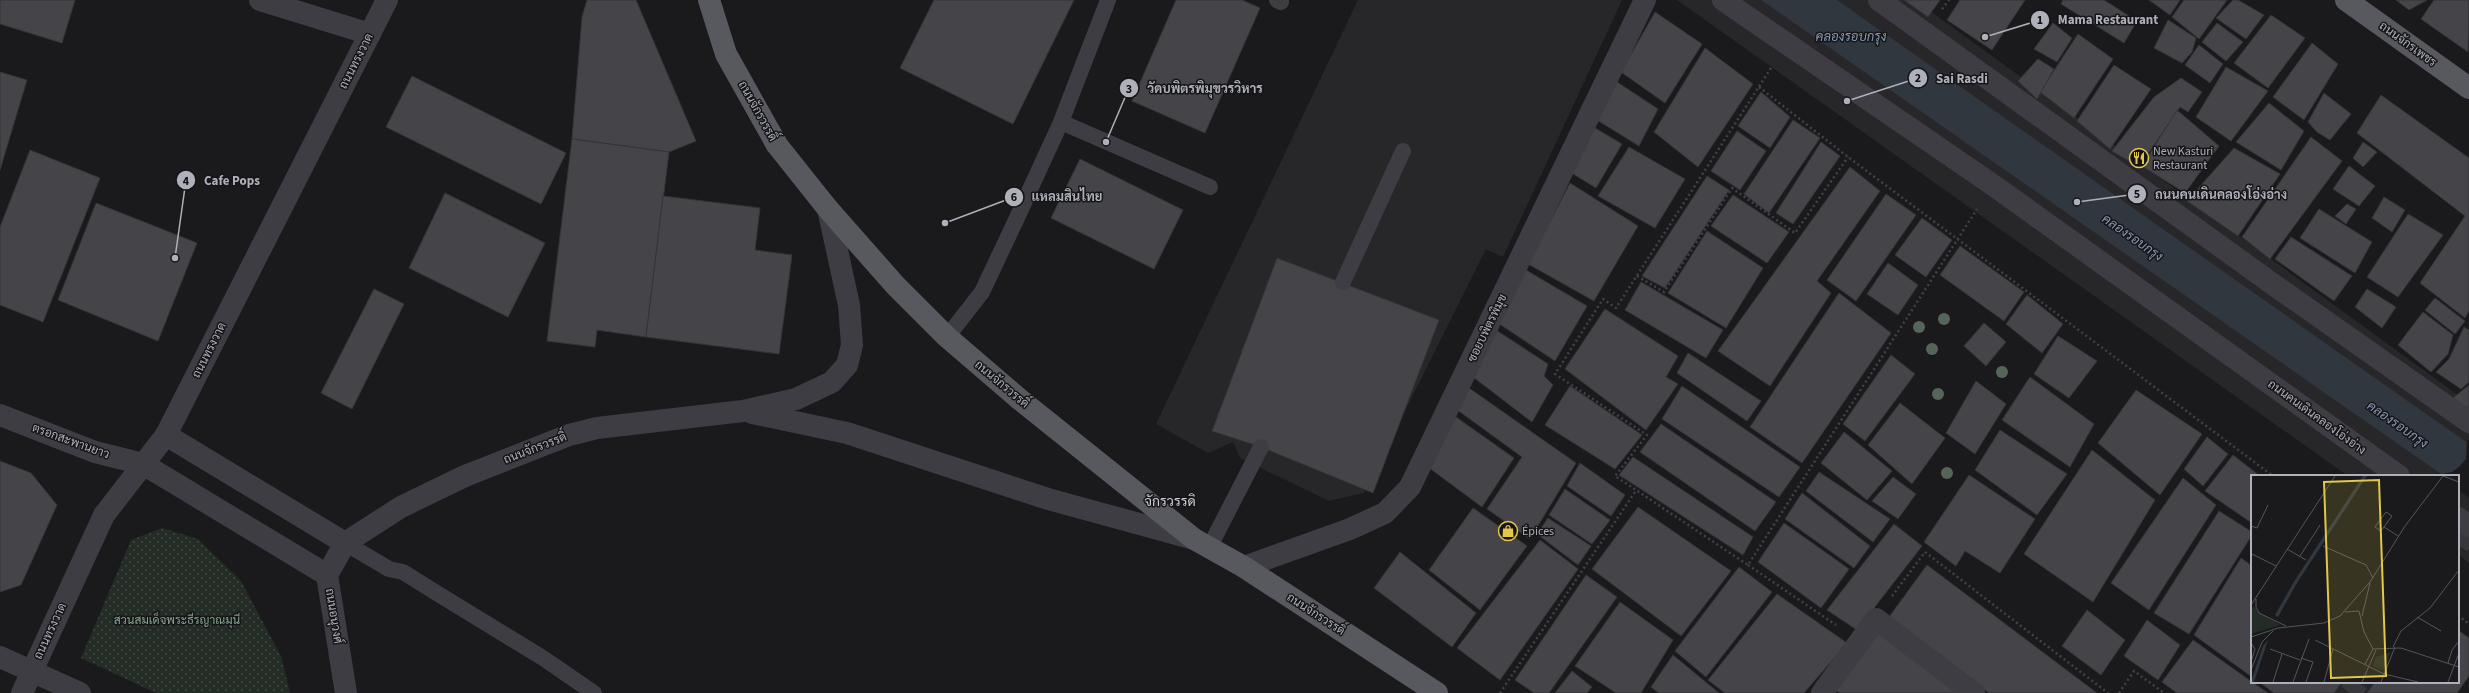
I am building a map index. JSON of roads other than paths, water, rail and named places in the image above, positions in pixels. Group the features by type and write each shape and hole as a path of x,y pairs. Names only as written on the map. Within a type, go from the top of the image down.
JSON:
{"main road":[{"name":"ถนนจักรวรรดิ์","path":"709,0 726,54 777,145 828,209 895,285 947,337 1018,398 1202,543 1244,567 1437,693"},
{"name":"ถนนจักรเพชร","path":"2346,0 2469,88"}],"street":[{"path":"260,0 370,34"},
{"name":"ถนนทรงวาด","path":"22,693 31,670 104,515 166,435 387,0"},
{"name":"ซอยบพิตรพิมุข","path":"1244,567 1350,529 1385,513 1410,487 1645,0"},
{"name":"ถนนคนเดินคลองโอ่งอ่าง","path":"1723,0 1993,185 2398,475"},
{"path":"1879,0 2274,285 2469,422"},
{"name":"ถนนจักรวรรดิ์","path":"345,543 402,507 458,479 524,451 569,435 597,428 743,411 796,399 832,382 847,365 852,345 849,305 828,209"},
{"name":"ถนนจักรวรรดิ์","path":"743,411 847,433 1048,499 1202,543"},
{"name":"ตรอกสะพานยาว","path":"0,415 95,452 143,464 327,575"},
{"path":"166,435 345,543"},
{"path":"2459,519 2469,526"},
{"name":"ถนนอนุวงศ์","path":"345,543 327,575 346,693"},
{"path":"1822,693 1876,619 1974,693"},
{"path":"0,657 80,693"}],"lane":[{"path":"947,337 982,292 1061,122 1108,0"},
{"path":"1061,122 1210,186"},
{"path":"1343,282 1403,151"},
{"path":"1202,543 1261,447"},
{"path":"345,543 389,569 403,572 543,658 594,693"}],"water":[{"name":"คลองรอบกรุง","path":"1761,0 1837,0 2469,444 2469,496 2459,478 2459,475 2443,475"}],"tunnel":[{"path":"2459,544 2469,529"},
{"path":"2350,693 2357,683"}],"place":[{"name":"Mama Restaurant","path":"1985,37"},
{"name":"Sai Rasdi","path":"1847,101"},
{"name":"วัดบพิตรพิมุขวรวิหาร","path":"1106,142"},
{"name":"New Kasturi Restaurant","path":"2139,158"},
{"name":"ถนนคนเดินคลองโอ่งอ่าง","path":"2077,202"},
{"name":"แหลมสินไทย","path":"945,223"},
{"name":"Cafe Pops","path":"175,258"},
{"name":"Épices","path":"1508,531"}],"district":[{"name":"จักรวรรดิ","path":"1170,501"}],"park label":[{"name":"สวนสมเด็จพระธีรญาณมุนี","path":"177,620"}]}
